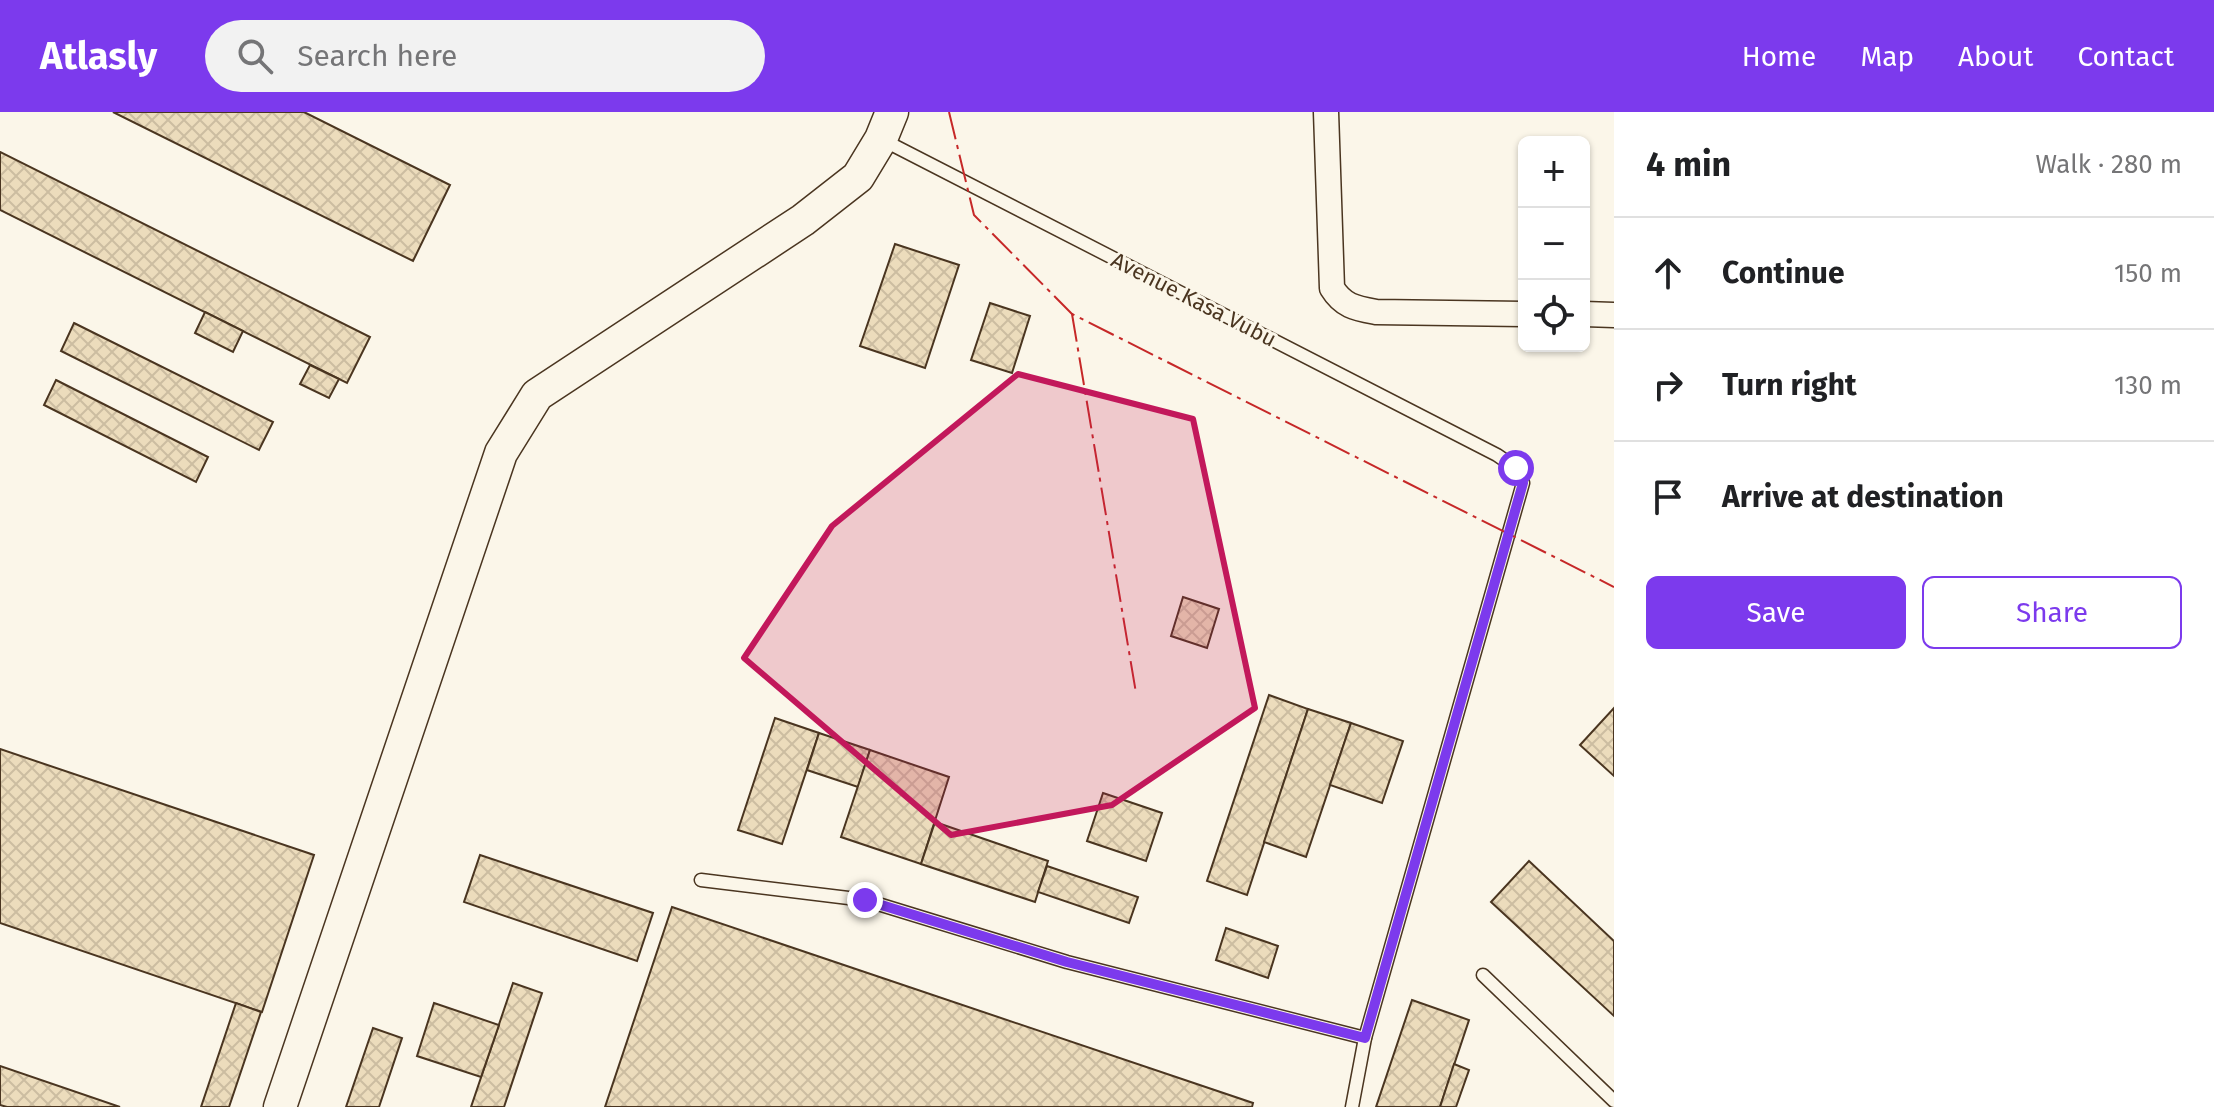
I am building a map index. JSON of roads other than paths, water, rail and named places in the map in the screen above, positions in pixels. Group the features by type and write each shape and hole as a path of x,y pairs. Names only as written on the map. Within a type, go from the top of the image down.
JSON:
{"street":[{"path":"1326,112 1332,288 1340,300 1358,309 1376,312 1518,314"},
{"path":"280,1107 501,453 537,395 803,220 858,177 886,125"},
{"path":"1590,314 1614,315"}],"lane":[{"name":"Avenue Kasa Vubu","path":"886,125 1516,468 1523,483 1365,1038"},
{"path":"701,880 865,900 1067,962 1365,1038 1352,1107"},
{"path":"1483,975 1614,1101"}]}
